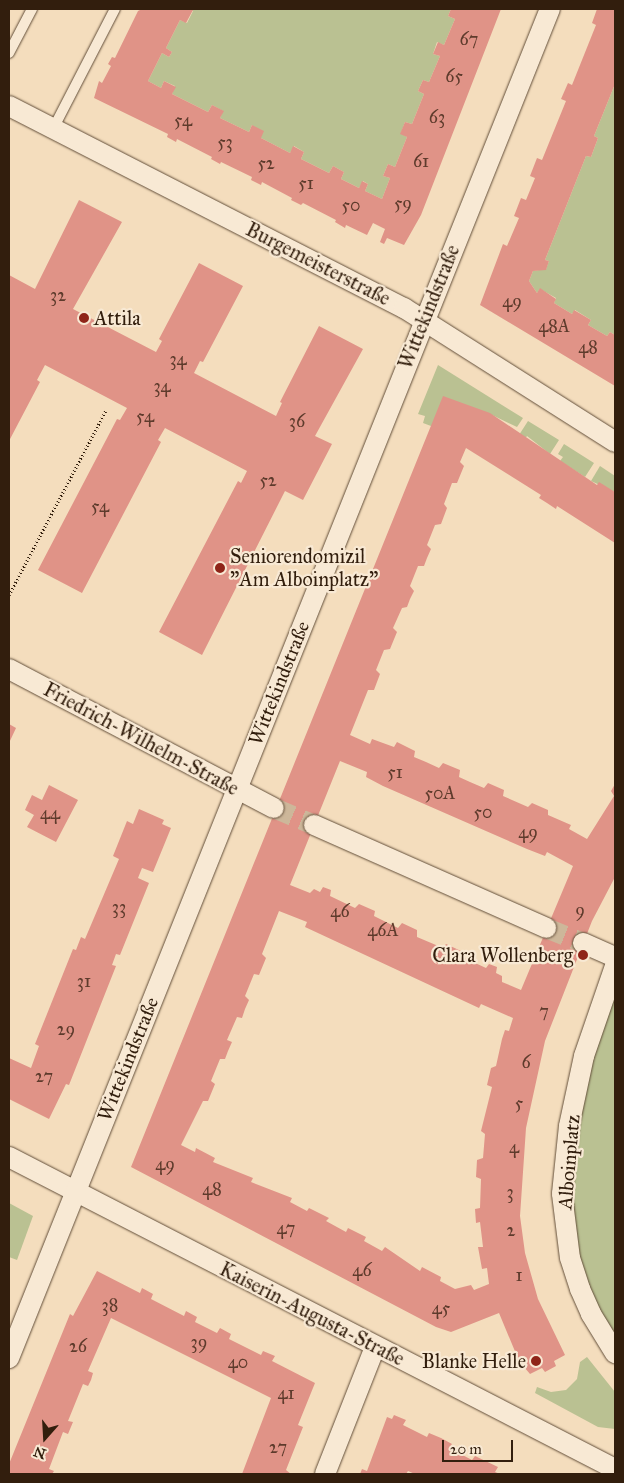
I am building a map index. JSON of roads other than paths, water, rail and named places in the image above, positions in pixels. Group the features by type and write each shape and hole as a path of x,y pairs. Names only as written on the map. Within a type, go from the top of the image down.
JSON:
{"street":[{"name":"Wittekindstraße","path":"9,1358 550,9"},
{"name":"Burgemeisterstraße","path":"9,106 396,303 615,442"},
{"name":"Friedrich-Wilhelm-Straße","path":"9,669 274,808"},
{"path":"314,825 546,928"},
{"path":"583,943 615,957"},
{"name":"Alboinplatz","path":"615,966 584,1056 569,1126 562,1194 570,1258 580,1289 590,1314 615,1353"},
{"name":"Kaiserin-Augusta-Straße","path":"9,1157 375,1347 615,1468"},
{"path":"325,1474 375,1347"}],"lane":[{"path":"9,53 32,9"},
{"path":"53,129 114,9"}],"tunnel":[{"path":"274,808 314,825"},
{"path":"546,928 583,943"}],"place":[{"name":"Attila","path":"84,318"},
{"name":"Seniorendomizil \"Am Alboinplatz\"","path":"220,568"},
{"name":"Clara Wollenberg","path":"583,955"},
{"name":"Blanke Helle","path":"536,1361"}]}
